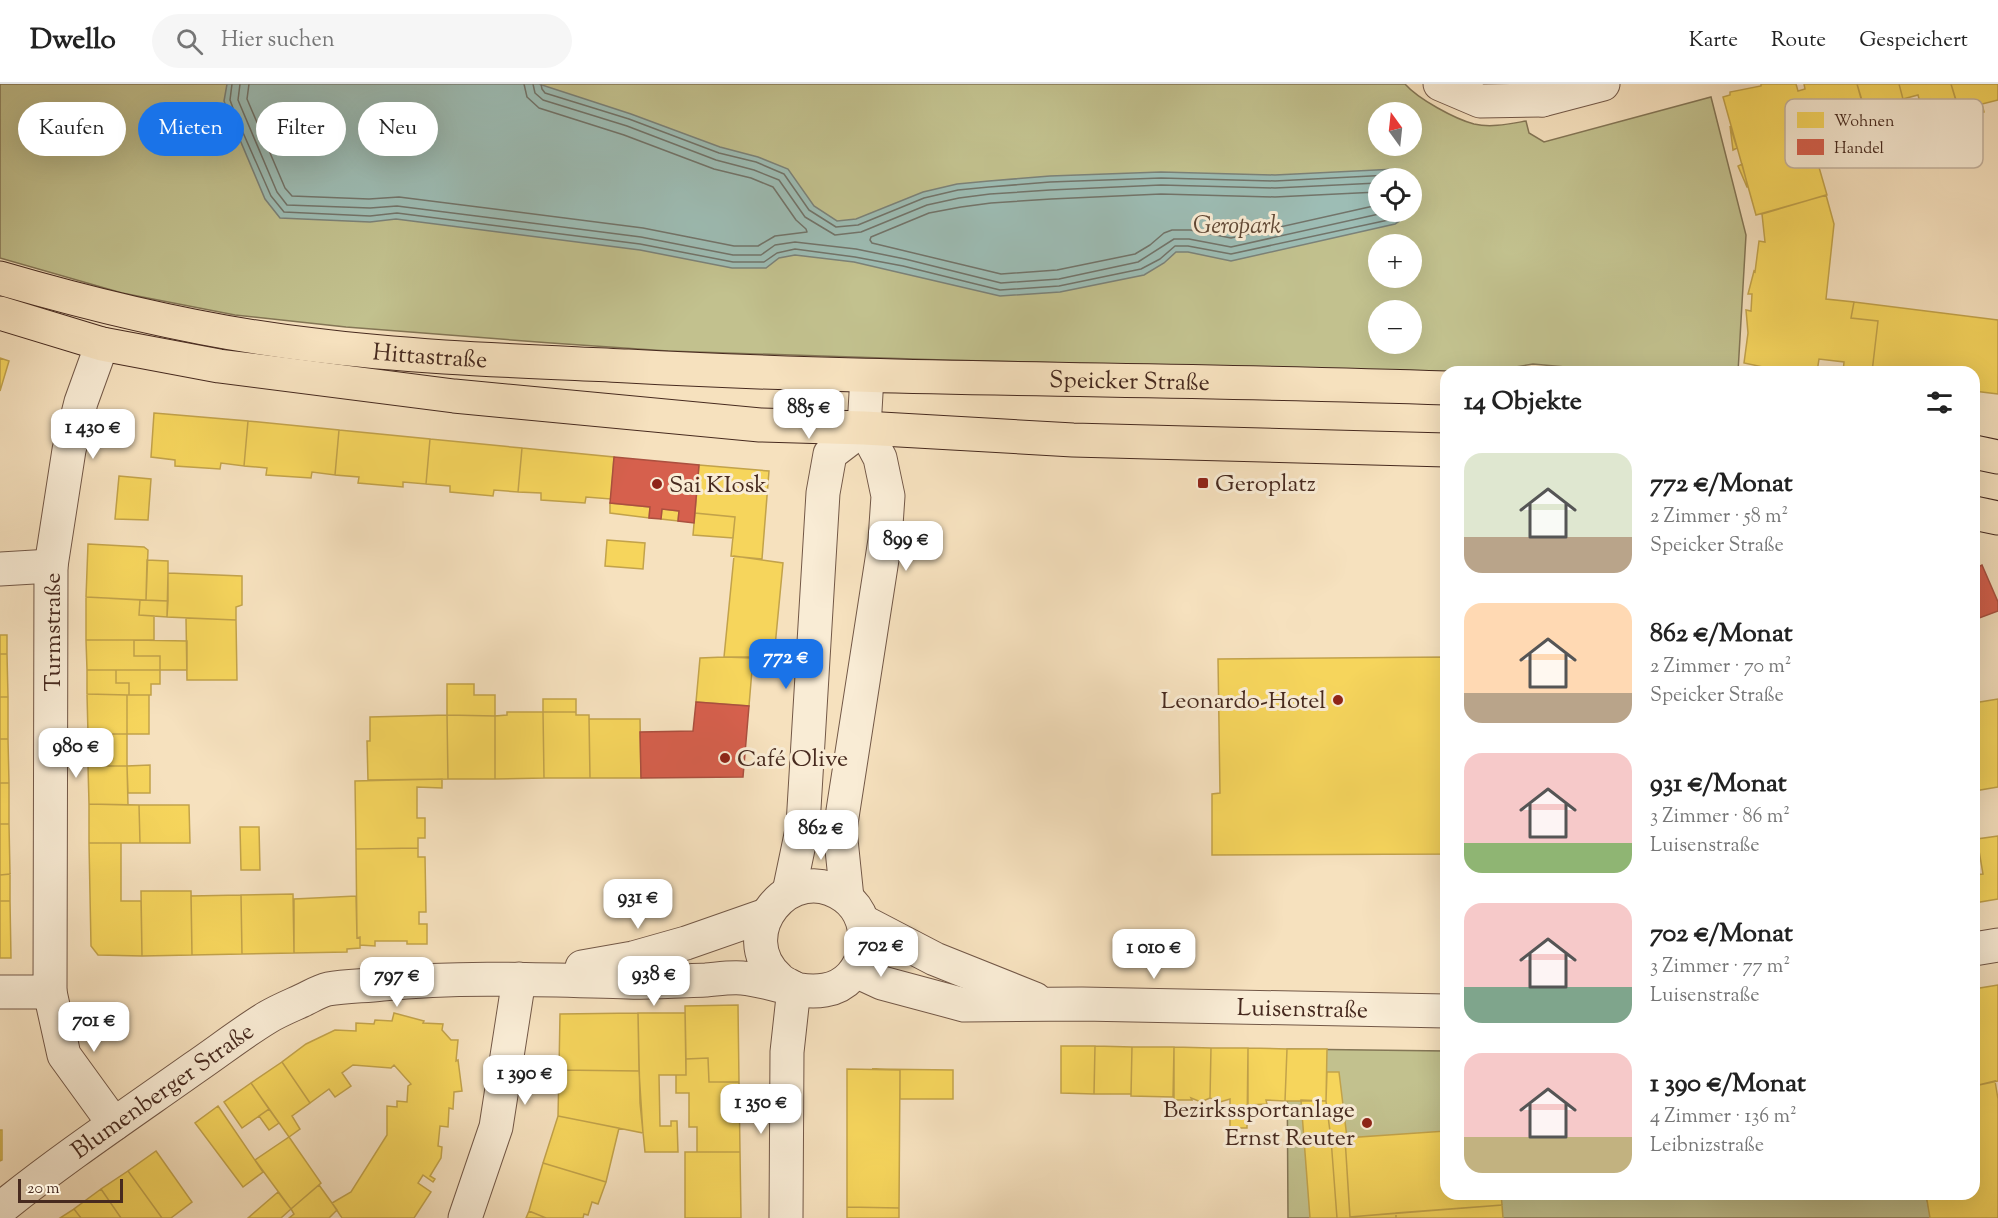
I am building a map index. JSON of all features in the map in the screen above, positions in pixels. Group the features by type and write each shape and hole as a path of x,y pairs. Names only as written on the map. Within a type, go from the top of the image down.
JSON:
{"main road":[{"name":"Hittastraße","path":"0,278 165,322 310,345 384,353 481,359 762,374 867,376"},
{"name":"Hittastraße","path":"0,313 102,344 219,366 454,396 759,425 864,428"},
{"name":"Speicker Straße","path":"867,376 1440,388"},
{"path":"864,428 1073,440 1440,450"},
{"path":"1980,453 1998,457"},
{"path":"1980,514 1998,518"}],"street":[{"path":"1440,84 1480,101 1542,100 1603,84"},
{"name":"Turmstraße","path":"102,344 81,402 69,450 51,566 50,992 63,1055 114,1124"},
{"path":"519,979 633,982 743,978 811,992 828,990 843,983 856,971 864,956 866,939 855,910 840,830 885,540 888,495 880,458 864,428 867,376"},
{"path":"789,892 803,825 823,493 830,454 864,428"},
{"path":"0,568 51,566"},
{"path":"794,988 779,979 768,966 761,949 761,932 766,915 777,901 789,892 803,887 819,886 833,890 855,910"},
{"name":"Luisenstraße","path":"855,910 935,959 1051,1005"},
{"path":"519,979 633,958 686,943 766,915"},
{"path":"1980,948 1998,945"},
{"name":"Luisenstraße","path":"856,971 882,983 964,1005 1082,1004 1440,1011"},
{"path":"465,1218 496,1127 519,979"},
{"name":"Blumenberger Straße","path":"0,1209 114,1124 269,1016 326,990 417,980 519,979"},
{"path":"786,1218 787,1052 794,988"},
{"path":"0,992 50,992"}],"green space":[{"name":"Geropark","path":"0,84 1405,84 1437,108 1474,124 1493,126 1526,121 1529,133 1544,142 1711,97 1746,235 1738,366 1533,364 1440,366 1440,372 668,351 346,327 235,315 122,293 0,258"},
{"name":"Bezirkssportanlage Ernst Reuter","path":"1287,1049 1440,1051 1440,1200 1927,1200 1931,1218 1288,1218"}],"water":[{"path":"227,84 539,84 788,169 814,206 837,221 856,219 923,192 957,184 1050,176 1161,172 1275,175 1368,170 1368,222 1398,222 1231,261 1188,252 1176,252 1164,263 1144,275 1060,292 1000,296 854,262 795,255 779,258 766,268 732,268 640,250 396,219 370,222 280,218 265,199 244,149 244,102 224,101"}],"building: Wohnen":[{"path":"1761,84 1796,84 1798,91 1805,89 1804,84 1857,84 1861,99 1785,99 1785,168 1819,168 1827,195 1756,215 1723,97 1730,95 1730,92 1761,86"},
{"path":"1857,84 1899,84 1903,99 1862,99"},
{"path":"1899,84 1951,84 1956,99 1919,99 1918,95 1903,99"},
{"path":"1951,84 1998,84 1998,100 1983,104 1983,99 1955,99"},
{"path":"1730,126 1737,148 1733,150"},
{"path":"1742,164 1748,187 1738,166"},
{"path":"1826,195 1834,224 1826,299 1854,302 1851,318 1878,321 1873,366 1844,366 1844,362 1819,359 1818,366 1758,366 1744,363 1748,333 1746,310 1751,311 1752,294 1748,294 1755,272 1759,241 1765,242 1762,214"},
{"path":"1854,302 1998,320 1998,394 1980,392 1980,366 1873,366 1878,321 1851,318"},
{"path":"0,358 9,361 0,391"},
{"path":"154,413 248,421 244,466 221,463 220,469 175,466 175,460 151,457"},
{"path":"248,421 339,430 335,475 312,472 311,478 266,475 267,468 244,466"},
{"path":"339,430 430,439 426,484 403,482 403,487 358,483 359,477 335,475"},
{"path":"430,439 522,448 518,492 494,490 493,496 450,492 450,486 426,484"},
{"path":"522,448 614,457 611,499 586,497 585,503 541,500 541,493 518,492"},
{"path":"699,465 769,471 762,559 731,556 735,517 695,513"},
{"path":"119,476 151,479 148,520 115,519"},
{"path":"610,503 650,507 649,518 610,513"},
{"path":"662,509 679,511 678,521 661,519"},
{"path":"695,513 735,517 733,538 693,535"},
{"path":"607,540 645,543 643,569 605,566"},
{"path":"88,544 144,547 148,550 146,600 86,597"},
{"path":"734,556 783,563 774,657 724,657"},
{"path":"147,560 168,561 168,601 146,600"},
{"path":"168,573 242,576 242,605 236,607 236,620 167,617"},
{"path":"86,597 140,600 139,615 154,616 154,640 86,640"},
{"path":"140,600 168,601 167,617 139,615"},
{"path":"186,618 236,620 237,680 187,680"},
{"path":"0,635 7,635 7,654 0,654"},
{"path":"86,640 134,640 134,656 160,656 160,670 87,670"},
{"path":"134,640 187,641 187,670 160,670 160,656 134,656"},
{"path":"0,654 7,654 8,697 0,697"},
{"path":"1440,657 1440,854 1212,855 1212,794 1220,793 1218,659"},
{"path":"700,658 753,658 749,706 696,702"},
{"path":"87,670 116,670 116,683 129,683 129,695 87,694"},
{"path":"116,670 160,670 160,684 151,684 151,695 129,695 129,683 116,683"},
{"path":"447,684 474,684 474,695 495,695 495,716 447,715"},
{"path":"87,694 127,695 127,734 88,734"},
{"path":"127,695 149,695 149,734 127,734"},
{"path":"0,697 8,697 8,739 0,739"},
{"path":"543,699 576,699 576,712 543,712"},
{"path":"1998,699 1998,787 1980,790 1980,702"},
{"path":"507,712 543,712 544,778 495,779 495,716 507,715"},
{"path":"543,712 576,712 576,715 589,715 590,778 544,778"},
{"path":"447,715 495,716 495,779 448,779"},
{"path":"447,715 448,779 368,780 367,741 370,741 370,717"},
{"path":"589,719 640,719 641,778 590,778"},
{"path":"88,734 127,734 127,766 88,766"},
{"path":"0,739 8,739 9,783 0,783"},
{"path":"150,765 150,793 128,793 127,766"},
{"path":"88,766 127,766 128,805 89,804"},
{"path":"442,779 442,788 417,787 417,818 425,818 425,838 418,838 418,848 356,849 355,781"},
{"path":"0,783 9,783 9,824 0,824"},
{"path":"89,804 139,805 140,843 89,843"},
{"path":"139,805 189,805 190,843 140,843"},
{"path":"0,824 9,824 10,874 0,875"},
{"path":"240,827 259,827 260,870 241,870"},
{"path":"1998,836 1998,899 1980,902 1980,874 1983,874 1980,839"},
{"path":"89,843 121,843 121,901 141,901 142,956 98,955 91,946"},
{"path":"418,848 418,857 425,857 426,912 419,912 419,924 427,924 427,944 407,944 407,941 375,941 375,946 360,945 360,937 357,938 356,849"},
{"path":"10,874 10,901 0,901 0,875"},
{"path":"141,891 191,891 192,955 142,956"},
{"path":"293,894 294,953 242,954 241,895"},
{"path":"241,895 242,954 192,955 191,896"},
{"path":"356,896 357,938 360,937 360,948 347,949 347,952 294,953 294,899"},
{"path":"0,901 10,901 11,958 0,958"},
{"path":"1998,985 1998,1081 1980,1085 1980,988"},
{"path":"738,1005 739,1082 709,1082 708,1058 686,1059 685,1006"},
{"path":"394,1013 424,1021 423,1023 443,1024 442,1030 451,1040 458,1040 456,1061 458,1060 462,1091 454,1092 453,1109 449,1108 448,1127 440,1126 438,1146 442,1147 441,1158 430,1176 435,1179 433,1182 423,1175 418,1183 431,1192 414,1218 342,1218 332,1203 351,1192 387,1135 387,1106 397,1107 397,1101 407,1102 408,1086 411,1084 394,1065 391,1068 353,1065 342,1073 351,1086 335,1097 329,1089 310,1103 282,1062 306,1044 335,1030 356,1031 356,1023 374,1024 375,1020 392,1021"},
{"path":"638,1013 685,1013 686,1075 659,1075 660,1126 671,1126 671,1121 677,1121 678,1152 645,1152 640,1103"},
{"path":"638,1013 639,1071 559,1070 560,1014"},
{"path":"1061,1046 1095,1046 1094,1094 1061,1093"},
{"path":"1095,1046 1132,1047 1131,1094 1094,1094"},
{"path":"1132,1047 1174,1047 1173,1097 1131,1096"},
{"path":"1174,1047 1211,1048 1210,1098 1201,1102 1191,1098 1192,1100 1174,1100"},
{"path":"1211,1048 1248,1048 1247,1128 1230,1128 1230,1099 1220,1102 1210,1098"},
{"path":"1248,1048 1287,1049 1285,1101 1266,1100 1267,1104 1248,1105"},
{"path":"1287,1049 1327,1049 1326,1101 1285,1101"},
{"path":"708,1058 709,1082 739,1082 740,1152 697,1152 697,1127 689,1127 689,1093 676,1093 676,1075 686,1075 686,1059"},
{"path":"282,1062 310,1103 292,1116 300,1129 289,1137 251,1083"},
{"path":"847,1069 900,1070 899,1208 847,1207"},
{"path":"872,1069 953,1070 953,1099 900,1099 900,1070"},
{"path":"559,1070 639,1071 643,1133 558,1116"},
{"path":"1327,1072 1339,1072 1347,1138 1345,1138 1350,1218 1337,1218 1326,1101"},
{"path":"1995,1081 1998,1099 1998,1218 1930,1218 1927,1200 1980,1200 1980,1085"},
{"path":"251,1083 269,1109 242,1128 224,1102"},
{"path":"1301,1100 1326,1101 1337,1218 1310,1218"},
{"path":"218,1106 263,1172 243,1187 195,1123"},
{"path":"269,1109 279,1123 269,1130 259,1116"},
{"path":"558,1116 619,1128 606,1182 543,1163"},
{"path":"0,1130 2,1130 2,1160 0,1161"},
{"path":"1440,1131 1440,1200 1502,1200 1502,1205 1350,1217 1345,1138"},
{"path":"289,1137 321,1183 291,1209 255,1160"},
{"path":"156,1151 192,1202 171,1218 162,1218 128,1171"},
{"path":"685,1152 740,1152 741,1218 685,1218"},
{"path":"543,1163 606,1182 598,1204 592,1202 588,1215 584,1214 583,1218 546,1218 529,1211"},
{"path":"128,1171 162,1218 121,1218 101,1189"},
{"path":"319,1185 337,1210 329,1218 289,1218 294,1214 291,1209"},
{"path":"101,1189 121,1218 81,1218 74,1209"},
{"path":"278,1192 291,1209 281,1218 248,1218"},
{"path":"1502,1205 1503,1218 1396,1218 1396,1213"},
{"path":"847,1207 899,1208 899,1218 847,1218"},
{"path":"74,1209 81,1218 60,1218"},
{"path":"529,1211 546,1218 526,1218"},
{"path":"1396,1213 1396,1218 1350,1218 1350,1217"}],"building: Handel":[{"path":"614,457 699,465 694,523 678,521 679,511 662,509 661,519 649,518 650,507 610,503"},
{"path":"1982,565 1998,602 1998,611 1980,618 1980,566"},
{"path":"696,702 749,706 743,777 641,778 640,732 693,731"}],"place":[{"name":"Geroplatz","path":"1203,483"},
{"name":"Sai KIosk","path":"657,484"},
{"name":"Leonardo-Hotel","path":"1338,700"},
{"name":"Café Olive","path":"725,758"},
{"name":"Bezirkssportanlage Ernst Reuter","path":"1367,1123"}]}
